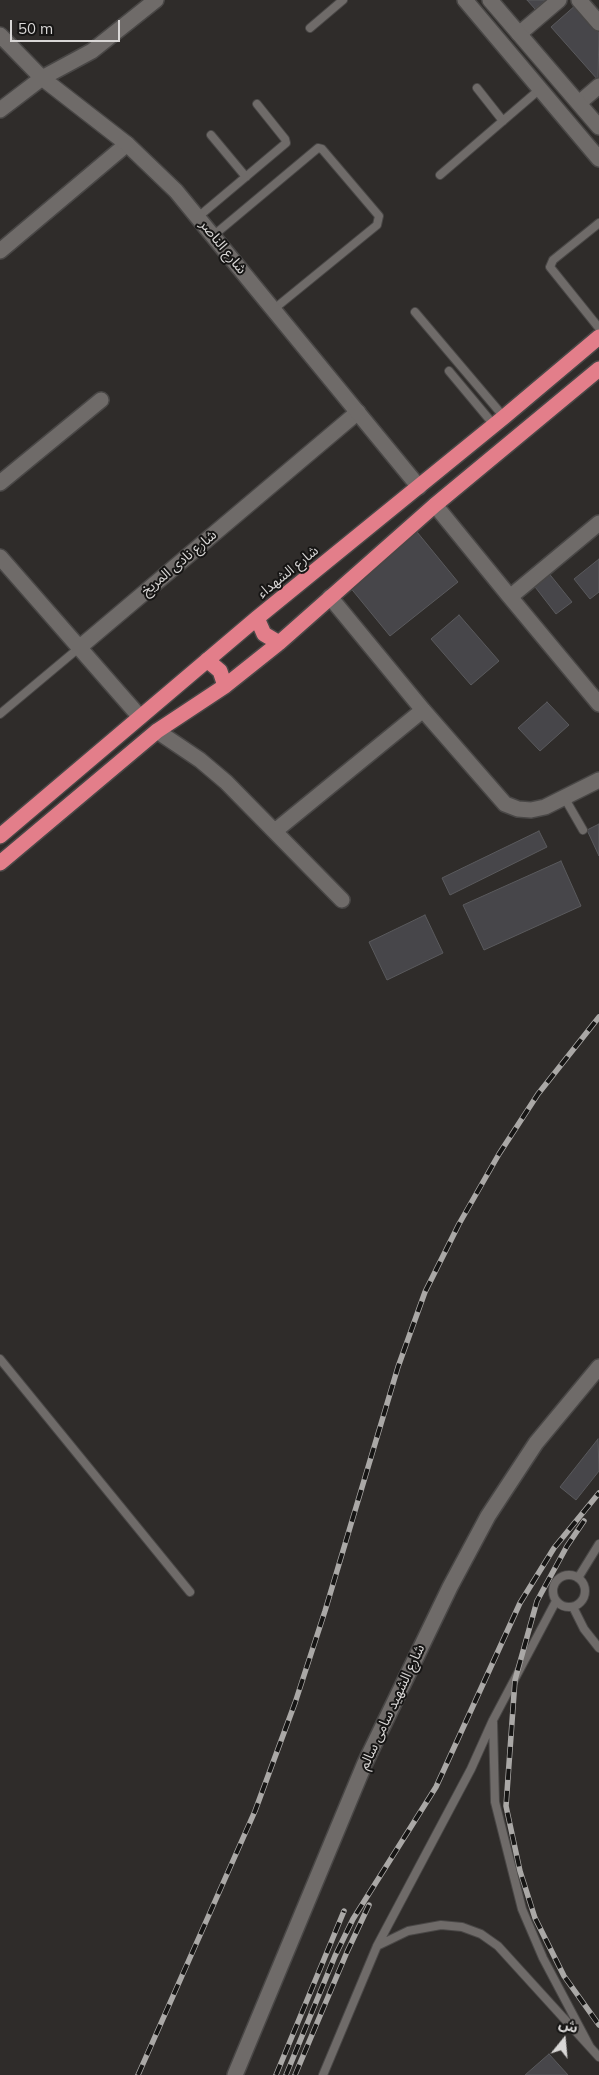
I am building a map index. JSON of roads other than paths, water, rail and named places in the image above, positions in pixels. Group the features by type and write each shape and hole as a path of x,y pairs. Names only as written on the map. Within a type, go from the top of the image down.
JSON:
{"highway":[{"name":"شارع الشهداء","path":"0,836 207,660 599,337"},
{"path":"572,359 571,366 574,373 580,376 596,372"},
{"path":"0,863 156,731 225,686 279,643 434,505 596,372"},
{"path":"520,404 532,403 538,406 539,411 536,421"},
{"path":"258,618 264,634 279,643"},
{"path":"207,660 220,670 225,686"}],"street":[{"path":"0,110 42,78 92,51 156,0"},
{"path":"464,0 599,159"},
{"path":"490,0 599,127"},
{"path":"519,34 559,0"},
{"path":"579,0 599,23"},
{"name":"شارع الناصر","path":"0,35 42,78 127,144 176,191 419,487"},
{"path":"579,103 599,86"},
{"path":"0,251 127,144"},
{"path":"0,483 101,400"},
{"name":"شارع نادى المريخ","path":"80,647 358,412"},
{"path":"434,505 599,704"},
{"path":"510,597 599,523"},
{"path":"0,557 140,717"},
{"path":"330,598 423,710 505,804 518,809 532,810 545,807 599,780"},
{"path":"275,831 423,710"},
{"path":"156,731 211,768 342,900"},
{"name":"شارع الشهيد سامى سالم","path":"235,2075 365,1763 450,1588 488,1516 536,1443 599,1367"}],"lane":[{"path":"310,28 343,0"},
{"path":"477,88 503,121"},
{"path":"440,176 540,89"},
{"path":"198,216 286,143 285,138 257,104"},
{"path":"212,135 246,177"},
{"path":"214,235 318,148 322,149 379,216 378,225 274,309"},
{"path":"599,222 553,260 550,267 599,328"},
{"path":"415,312 499,421"},
{"path":"449,371 499,421"},
{"name":"شارع نادى المريخ","path":"0,714 80,647"},
{"path":"564,797 583,830"},
{"path":"0,1359 190,1592"},
{"path":"578,1578 599,1544"},
{"path":"323,2075 377,1946 471,1769 493,1720 556,1601 553,1589 560,1578 566,1576 578,1578 583,1582 586,1594 584,1600 574,1607 567,1608 556,1601"},
{"path":"574,1607 584,1629 599,1648"},
{"path":"493,1720 495,1802 522,1909 543,1958 590,2046"},
{"path":"377,1946 408,1931 441,1925 462,1927 482,1934 498,1946 599,2057"}],"railway":[{"path":"138,2075 255,1811 295,1703 325,1611 398,1367 425,1292 459,1224 499,1154 538,1094 599,1017"},
{"path":"286,2075 335,1956 353,1919 436,1787 520,1603 554,1548 599,1493"},
{"path":"584,1521 567,1546 537,1601 515,1680 506,1806 520,1871 535,1918 564,1976 599,2025"},
{"path":"295,2075 369,1905"},
{"path":"276,2075 344,1911"}]}
